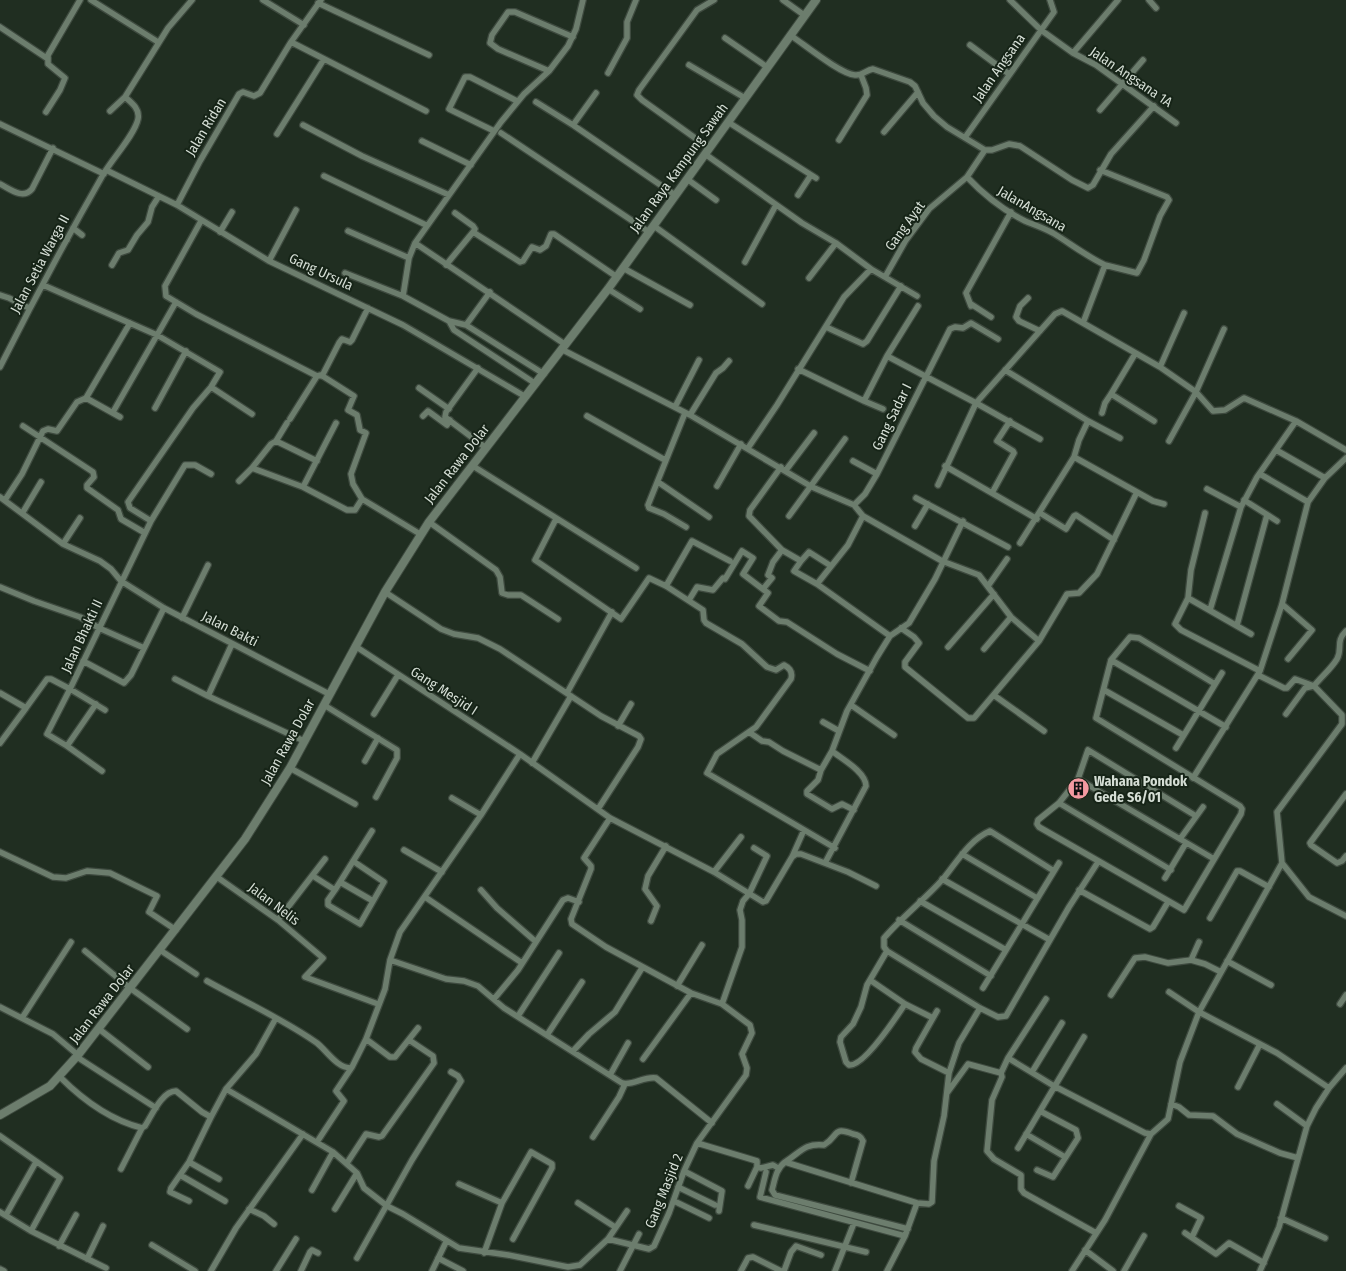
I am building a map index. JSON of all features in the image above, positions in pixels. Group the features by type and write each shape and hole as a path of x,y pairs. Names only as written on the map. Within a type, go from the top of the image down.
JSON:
{"street":[{"path":"46,112 60,90 65,78 50,66 48,59 52,48 80,0"},
{"path":"91,0 158,42"},
{"path":"110,111 126,97 158,42 173,20 192,0"},
{"path":"263,0 304,25"},
{"path":"403,296 408,258 415,243 426,225 517,101 549,71 573,37 583,0"},
{"path":"608,73 627,38 627,22 636,0"},
{"path":"714,0 698,10 638,90 637,95 776,205 836,243 871,269 917,296"},
{"path":"783,0 804,16"},
{"name":"Jalan Raya Kampung Sawah","path":"564,348 617,277 816,0"},
{"name":"Jalan Angsana","path":"966,136 1010,74 1030,49 1041,30 1010,0"},
{"path":"1041,30 1054,12 1050,0"},
{"name":"Jalan Angsana 1A","path":"1073,53 1118,0"},
{"path":"1150,0 1156,8"},
{"path":"320,2 429,55"},
{"name":"Jalan Ridan","path":"177,205 200,161 239,94 243,92 254,96 260,93 291,42 320,2"},
{"path":"549,71 498,49 490,43 492,35 508,12 515,12 573,37"},
{"path":"0,27 48,59"},
{"name":"Jalan Angsana 1A","path":"1041,30 1073,53 1096,65 1176,123"},
{"path":"790,35 841,69 853,75 861,74 873,69 910,82 918,92 923,103 934,116 948,127 966,136 985,150 992,150 1009,144 1020,146 1072,180 1088,188 1093,185 1100,170 1111,154 1154,106"},
{"path":"725,38 767,67"},
{"path":"291,42 426,111"},
{"path":"970,45 1010,74"},
{"path":"277,134 324,59"},
{"path":"1100,110 1143,60"},
{"path":"689,65 745,98"},
{"path":"839,140 867,95 861,74"},
{"path":"494,131 450,110 449,106 465,77 470,77 517,101"},
{"path":"884,132 918,92"},
{"path":"573,125 596,93"},
{"name":"Jalan Setia Warga II","path":"0,367 29,308 73,228 105,172 138,122 139,117 135,105 126,97"},
{"path":"536,102 573,125 675,195"},
{"path":"728,122 814,176 798,195"},
{"name":"Gang Ursula","path":"0,124 177,205 269,261 409,328 526,397"},
{"path":"303,125 362,156 449,195"},
{"path":"501,133 651,229 762,304"},
{"path":"422,141 471,165"},
{"path":"0,184 22,195 27,194 32,189 53,148"},
{"path":"967,178 985,150"},
{"name":"JalanAngsana","path":"967,178 990,200 1055,234 1081,252 1105,265 1137,273 1144,260 1160,216 1169,200 1100,170"},
{"path":"324,176 426,225"},
{"name":"Gang Ayat","path":"885,277 906,240 929,209 967,178"},
{"path":"687,179 716,200"},
{"path":"112,265 119,253 128,250 137,235 148,222 152,207 159,196"},
{"path":"745,262 776,205"},
{"path":"269,261 296,210"},
{"path":"220,232 232,212"},
{"path":"990,317 971,305 966,293 1011,212"},
{"path":"446,264 475,229 455,213"},
{"path":"201,221 166,286 166,296 319,376 354,396 348,410 357,415 360,430 366,433 351,474 351,479 362,499 420,534"},
{"path":"73,228 82,235"},
{"path":"348,232 408,258"},
{"path":"473,232 520,262 523,261 532,248 540,250 543,248 551,234 554,234 617,277"},
{"path":"56,233 67,240"},
{"path":"415,243 490,292 564,348 675,407 812,486 854,505 863,516 942,561 978,575 988,586 1011,618 1039,641"},
{"path":"809,278 836,243"},
{"path":"1083,323 1105,265"},
{"path":"623,268 690,305"},
{"path":"748,448 777,405 844,297 871,269"},
{"path":"346,273 403,296 449,321 466,325 544,374"},
{"path":"43,284 157,335 220,372 212,387 193,408 128,502 130,508 151,521"},
{"path":"826,327 863,344 867,341 901,286"},
{"path":"608,289 640,309"},
{"path":"466,325 490,292"},
{"path":"0,295 29,308"},
{"path":"1028,298 1020,306 1016,317 1019,321 1040,331"},
{"path":"113,412 176,302"},
{"path":"864,401 888,356 918,306"},
{"path":"239,481 276,441 340,341 342,339 350,342 352,340 368,308"},
{"path":"938,485 945,466 976,403 1058,311 1062,311 1160,367 1196,392 1208,407 1217,412 1225,410 1244,398 1296,421 1346,450"},
{"path":"1160,367 1184,313"},
{"path":"449,321 454,330 536,384"},
{"path":"3,498 22,474 46,429 57,431 77,402 86,398 130,323"},
{"path":"888,356 926,376 952,328 963,328 971,323 998,339"},
{"path":"1169,441 1196,392 1224,329"},
{"name":"Jalan Rawa Dolar","path":"0,1115 38,1093 60,1077 176,930 245,839 290,768 385,592 420,534 564,348"},
{"path":"155,408 186,351"},
{"path":"1102,413 1105,403 1135,354"},
{"path":"675,407 699,360"},
{"path":"686,527 668,516 649,508 649,501 658,482 665,460 687,414 716,372 723,368 729,361"},
{"path":"478,368 445,417 486,448"},
{"path":"798,369 833,384 883,410"},
{"path":"1005,370 1088,421 1120,438"},
{"name":"Gang Sadar I","path":"854,505 865,494 877,474 926,376 1010,421 1040,439"},
{"path":"212,387 252,414"},
{"path":"419,388 449,409"},
{"path":"1111,394 1154,421"},
{"path":"86,398 120,417"},
{"path":"423,416 428,411 446,425 450,420"},
{"path":"587,416 665,460"},
{"path":"992,493 1014,453 998,441 1010,421"},
{"path":"1020,543 1037,519 1074,457 1079,440 1088,421"},
{"path":"1210,610 1240,507 1260,474 1296,421"},
{"path":"303,487 336,423"},
{"path":"23,426 93,472 94,477 87,485 87,488 118,510 121,518 145,533"},
{"path":"801,561 782,550 751,518 749,513 814,434"},
{"path":"789,516 812,486 844,439"},
{"path":"276,441 316,461"},
{"path":"717,486 741,444"},
{"path":"1276,450 1325,478"},
{"path":"1074,457 1137,492 1164,504"},
{"path":"1193,778 1259,673 1282,604 1308,502 1325,478 1346,458"},
{"path":"853,461 877,474"},
{"name":"Jalan Bhakti II","path":"26,708 47,679 51,679 70,688 151,521 185,465 194,465 211,474"},
{"path":"473,466 636,568"},
{"path":"945,466 1037,519"},
{"path":"252,468 303,487 347,510 355,510 362,499"},
{"path":"1260,474 1308,502"},
{"path":"22,512 41,482"},
{"path":"658,482 709,517"},
{"path":"1207,489 1240,507"},
{"path":"901,628 914,637 919,643 904,666 968,718 974,718 1039,641 1048,628 1061,601 1067,594 1079,593 1097,574 1137,492"},
{"name":"Jalan Bakti","path":"3,498 63,544 100,561 110,569 121,582 164,608 329,694"},
{"path":"916,498 963,521 1008,547"},
{"path":"1244,500 1277,521"},
{"path":"915,526 928,504"},
{"path":"1040,513 1066,529 1074,516 1076,516 1114,540"},
{"path":"1205,513 1191,570 1188,598 1176,622 1176,626 1284,688 1287,688 1295,679 1314,686 1342,715 1343,720 1340,729 1277,812 1282,863 1309,897 1346,916"},
{"path":"1237,625 1267,515"},
{"path":"817,584 848,545 863,516"},
{"path":"63,544 80,518"},
{"path":"556,519 535,560 621,619 649,578 666,586 704,610 704,620 706,623 742,644 767,667 776,670 784,665 792,672 791,679 778,699 756,727 717,754 707,773 835,848"},
{"path":"854,810 842,804 832,809 807,794 807,791 818,780 821,770 832,751 851,705 890,636 909,622 934,579 963,521"},
{"path":"429,522 496,570 500,577 502,593 508,595 522,595 558,618"},
{"path":"666,586 692,541 730,561"},
{"path":"764,589 772,578 768,575 773,562 782,550"},
{"path":"689,600 697,587 713,590 722,578 725,579 742,551 753,558 743,574 768,593 759,606 779,621 788,622 827,648 870,671"},
{"path":"832,566 809,552 794,571 817,584 890,636"},
{"path":"988,586 1007,559"},
{"path":"182,618 208,565"},
{"path":"0,587 34,601 80,616 99,628 144,648"},
{"path":"385,592 441,629 454,634 467,635 489,642 618,726 639,736 640,743 598,809"},
{"path":"948,647 994,594"},
{"path":"1188,598 1251,634"},
{"path":"1282,604 1312,630 1288,659"},
{"path":"83,661 124,683 131,675 164,608"},
{"path":"532,763 612,612"},
{"path":"984,649 1011,618"},
{"path":"1286,714 1305,688 1314,686 1336,660 1339,654 1339,641 1346,631"},
{"path":"1196,816 1088,750 1078,778 1059,803 1038,820 1037,824 1039,827 1098,862 1184,910 1242,810 1240,806 1096,718 1112,660 1130,637 1134,636 1215,684"},
{"path":"208,696 232,644"},
{"name":"Gang Mesjid I","path":"355,646 520,754 610,818 714,872 763,902 766,901 792,857"},
{"path":"1112,660 1226,727"},
{"path":"1176,748 1222,673"},
{"path":"374,714 398,675"},
{"path":"175,679 304,741"},
{"path":"102,771 67,746 46,734 70,688 105,710"},
{"path":"1104,690 1183,735"},
{"path":"0,693 26,708 0,743"},
{"path":"994,696 1044,731"},
{"path":"67,746 96,704"},
{"path":"618,726 631,704"},
{"path":"324,705 394,748 398,754 376,797"},
{"path":"851,705 894,735"},
{"path":"822,722 840,731"},
{"path":"749,732 762,742 766,740 783,751 821,770"},
{"path":"365,761 378,738"},
{"path":"825,863 835,848 866,786 866,781 861,775 832,751"},
{"path":"317,1142 344,1101 336,1091 351,1068 366,1039 388,977 390,960 400,932 481,815 520,754"},
{"path":"290,768 355,804"},
{"path":"1078,778 1214,859"},
{"path":"1346,794 1310,843 1310,845 1337,863 1342,861 1346,856"},
{"path":"452,798 481,815"},
{"path":"1059,803 1171,870"},
{"path":"1180,839 1203,807"},
{"path":"494,999 522,963 563,900 568,898 579,902 591,869 591,866 584,858 610,818"},
{"path":"792,857 804,830"},
{"path":"353,861 384,882 360,924 328,904 328,900 372,831"},
{"path":"1054,871 993,831 978,838 962,854 942,879 899,920 884,938 884,947 887,951 980,1008 998,1017 1006,1016 1050,940 1098,862"},
{"path":"714,872 741,837"},
{"path":"1165,878 1186,843"},
{"path":"651,921 658,906 644,890 648,876 666,846"},
{"path":"722,1004 742,947 742,920 740,910 743,901 749,894 767,856 754,848"},
{"path":"404,850 442,872"},
{"path":"0,852 60,878 87,871 110,873 157,896 149,912 176,930"},
{"path":"792,857 796,854 801,854 853,874 876,886"},
{"path":"962,854 1037,898"},
{"path":"278,920 325,859"},
{"path":"983,988 1059,863"},
{"path":"1072,1271 1096,1233 1151,1134 1168,1119 1180,1062 1198,1012 1282,863"},
{"path":"1210,918 1237,871 1240,871 1269,887"},
{"path":"312,876 335,890"},
{"name":"Jalan Nelis","path":"217,877 278,920 323,958 305,977 378,1004"},
{"path":"942,879 1050,940"},
{"path":"340,882 373,901"},
{"path":"481,890 498,908 535,941"},
{"path":"1080,890 1150,929 1154,927 1168,902"},
{"path":"425,897 522,963"},
{"path":"920,901 1006,950"},
{"name":"Gang Masjid 2","path":"579,902 571,920 572,924 606,948 642,968 691,993 722,1004 750,1025 752,1033 742,1054 747,1068 746,1075 697,1143 684,1171 674,1201 654,1246 649,1249 608,1239"},
{"path":"899,920 991,976"},
{"path":"22,1018 71,942"},
{"path":"1190,960 1199,942"},
{"path":"677,986 702,945"},
{"path":"160,950 196,974"},
{"path":"85,951 130,988 187,1029"},
{"path":"887,951 870,980 853,1024 841,1038 840,1042 846,1062 849,1065 855,1065 876,1044 906,1004"},
{"path":"518,1016 559,953"},
{"path":"1111,995 1135,958 1145,957 1161,962 1175,963 1190,960 1205,964 1221,972"},
{"path":"390,960 446,979 464,981 478,986 504,1008 625,1084 656,1078 712,1123"},
{"path":"1227,961 1271,985"},
{"path":"573,1051 589,1034 615,1012 642,968"},
{"path":"206,980 305,1035 324,1048 344,1067 351,1068"},
{"path":"870,980 906,1004 933,1018"},
{"path":"547,1035 582,982"},
{"path":"1169,992 1198,1012 1260,1044 1329,1088"},
{"path":"643,1059 691,993"},
{"path":"1340,1004 1346,995"},
{"path":"1046,999 1008,1058 1001,1073 1002,1077 992,1100 987,1151 989,1154 1021,1176 1021,1189 1024,1193 1096,1233"},
{"path":"0,1007 53,1034 78,1056 156,1108"},
{"path":"785,1162 850,1184 923,1204 933,1201 934,1161 944,1116 949,1073 959,1043 980,1008"},
{"path":"937,1011 915,1052 921,1059 949,1073"},
{"path":"189,1201 170,1192 171,1188 189,1162 226,1089 256,1054 276,1018"},
{"path":"1032,1072 1062,1023"},
{"path":"366,1039 393,1058 398,1056 418,1028"},
{"path":"99,1029 148,1067"},
{"path":"1018,1148 1084,1037"},
{"path":"347,1163 366,1134 379,1137 382,1136 434,1063 433,1056 409,1040"},
{"path":"610,1075 628,1043"},
{"path":"1238,1087 1260,1044"},
{"path":"1008,1058 1054,1086 1140,1131 1151,1134"},
{"path":"946,1094 968,1064 1001,1073"},
{"path":"1260,1271 1281,1218 1307,1126 1316,1108 1329,1088 1346,1068"},
{"path":"358,1258 412,1160 461,1081 458,1076 451,1072"},
{"path":"60,1077 76,1094 97,1108 130,1125 142,1128"},
{"path":"593,1136 619,1097 625,1084"},
{"path":"226,1089 333,1152 357,1173 364,1188 387,1206 403,1214 446,1242 459,1248 508,1255 568,1268 580,1265 608,1239 627,1211"},
{"path":"121,1169 142,1128 146,1126 156,1108 169,1092 174,1091 211,1117"},
{"path":"1171,1104 1179,1107 1189,1116 1214,1116 1237,1134 1280,1153 1298,1158"},
{"path":"1277,1104 1307,1126"},
{"path":"1037,1170 1053,1177 1078,1138 1077,1133 1040,1111"},
{"path":"850,1184 863,1141 859,1136 840,1130 836,1132 824,1145 812,1144 806,1146 778,1168 772,1190 775,1195 908,1229"},
{"path":"211,1271 249,1209 303,1134"},
{"path":"1026,1134 1065,1157"},
{"path":"0,1136 60,1179 31,1231"},
{"path":"697,1143 757,1161 757,1167 748,1186"},
{"path":"312,1190 333,1152"},
{"path":"484,1252 502,1203 531,1152 552,1164 552,1168 513,1239"},
{"path":"6,1215 36,1162"},
{"path":"189,1162 219,1179"},
{"path":"757,1167 761,1168 773,1165 778,1168"},
{"path":"684,1171 722,1191 719,1211"},
{"path":"766,1172 760,1197 905,1236"},
{"path":"335,1209 357,1173"},
{"path":"180,1175 225,1201"},
{"path":"459,1184 502,1203"},
{"path":"678,1187 714,1205"},
{"path":"674,1201 709,1218"},
{"path":"578,1202 615,1227"},
{"path":"887,1271 908,1229 923,1204"},
{"path":"1179,1206 1201,1218 1192,1237"},
{"path":"249,1209 264,1216 274,1224"},
{"path":"0,1212 59,1246 106,1268"},
{"path":"59,1246 76,1215"},
{"path":"1281,1218 1325,1238"},
{"path":"834,1271 854,1223"},
{"path":"754,1225 844,1248 866,1252"},
{"path":"87,1259 104,1226"},
{"path":"1185,1233 1216,1254 1229,1244 1264,1263"},
{"path":"620,1271 639,1234"},
{"path":"1124,1271 1144,1236"},
{"path":"276,1271 296,1239"},
{"path":"432,1271 446,1242"},
{"path":"152,1244 195,1271"},
{"path":"784,1271 791,1252 796,1246 821,1255"},
{"path":"1085,1250 1113,1271"},
{"path":"301,1271 310,1251 318,1253"},
{"path":"438,1258 463,1271"},
{"path":"741,1271 748,1258 753,1258 781,1271"},
{"path":"555,1266 560,1271"},
{"path":"0,1269 4,1271"}],"place":[{"name":"Wahana Pondok Gede S6/01","path":"1078,789"}]}
